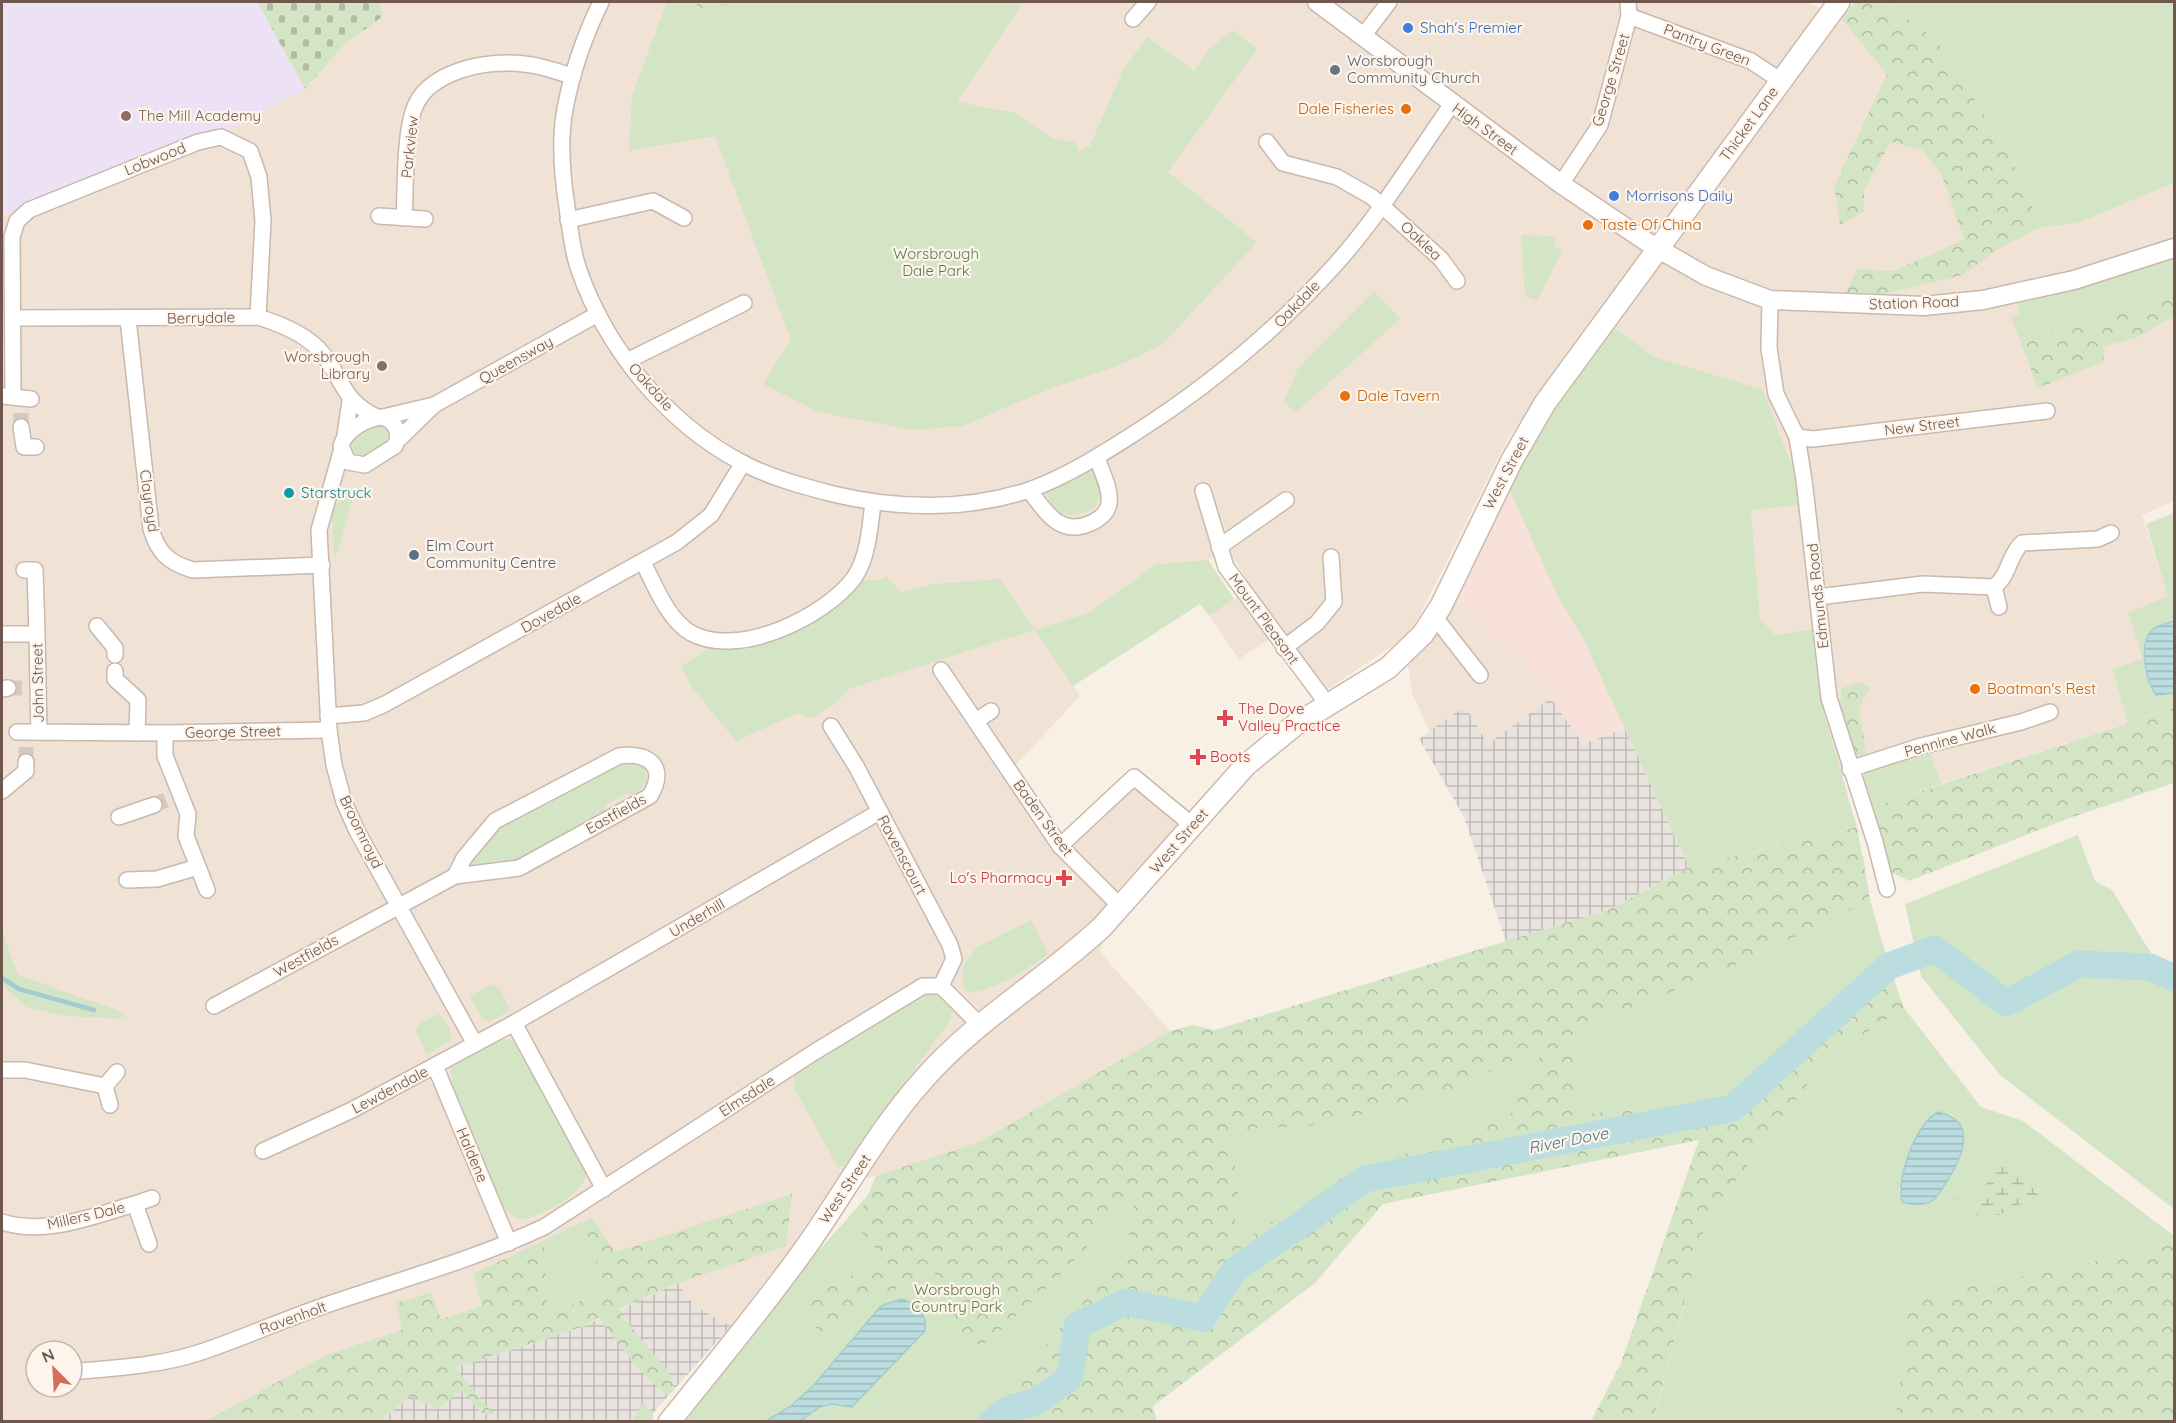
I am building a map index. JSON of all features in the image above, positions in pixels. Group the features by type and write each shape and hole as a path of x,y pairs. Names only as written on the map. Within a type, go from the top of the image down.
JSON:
{"main road":[{"name":"Thicket Lane","path":"1659,247 1839,2"},
{"name":"West Street","path":"669,1422 785,1275 921,1081 979,1024 1084,943 1121,907 1246,765 1270,742 1367,683 1398,660 1423,634 1512,460 1545,403 1659,247"}],"street":[{"name":"Oakdale","path":"601,2 586,34 573,76 565,111 561,170 578,268 598,314 627,361 664,404 691,429 743,463 805,487 873,503 923,506 974,502 1029,490 1097,458 1198,392 1280,322 1337,262 1382,205 1452,104"},
{"path":"1132,19 1148,2"},
{"name":"High Street","path":"1317,2 1561,184 1650,244 1659,247"},
{"path":"1363,36 1389,2"},
{"name":"Pantry Green","path":"1629,9 1751,61 1781,81"},
{"name":"George Street","path":"1561,184 1600,125 1629,9"},
{"name":"Parkview","path":"404,218 413,109 424,93 441,78 470,68 524,63 573,76"},
{"name":"Lobwood","path":"18,405 7,338 13,318 12,237 17,221 28,210 198,142 221,137 250,151 259,177 263,254 258,317"},
{"name":"Oaklea","path":"1267,142 1283,163 1337,177 1382,205 1442,259 1457,280"},
{"path":"568,220 653,201 684,218"},
{"path":"379,216 425,219"},
{"name":"Station Road","path":"1659,247 1706,276 1770,300 1924,306 1983,300 2074,280 2175,248"},
{"name":"Edmunds Road","path":"1770,300 1769,348 1776,394 1797,437 1829,699 1875,842 1887,890"},
{"path":"627,361 744,303"},
{"name":"Queensway","path":"359,466 391,450 398,440 434,405 598,314"},
{"name":"Berrydale","path":"13,318 258,317 278,323 310,342 323,354 350,401 380,417"},
{"name":"Clayroyd","path":"128,319 151,529 163,556 176,566 192,570 322,565"},
{"path":"350,401 341,452 348,462 359,466"},
{"path":"18,405 22,444 24,447 36,447"},
{"name":"Queensway","path":"345,435 380,417 434,405"},
{"name":"New Street","path":"1797,437 1813,439 2046,411"},
{"path":"380,417 394,423 398,440"},
{"name":"Broomroyd","path":"341,452 332,491 320,520 329,723 334,765 344,802 475,1044"},
{"path":"1029,490 1060,526 1082,527 1097,520 1106,512 1109,504 1108,492 1097,458"},
{"name":"Dovedale","path":"329,723 385,704 677,542 711,514 743,463"},
{"name":"Broomroyd","path":"332,491 359,466"},
{"name":"Mount Pleasant","path":"1203,491 1226,567 1328,705"},
{"path":"1220,547 1286,500"},
{"path":"643,562 675,620 691,633 712,640 730,640 775,632 825,605 855,577 865,551 873,503"},
{"path":"1818,597 1923,584 1994,587 2004,577 2013,553 2022,543 2098,539 2111,533"},
{"path":"1284,648 1317,623 1334,602 1331,557"},
{"name":"John Street","path":"24,570 35,570 38,687 27,736"},
{"path":"1994,587 1999,608"},
{"path":"1434,616 1480,675"},
{"path":"97,626 115,648 115,679 138,700 137,733"},
{"name":"John Street","path":"2,634 37,634"},
{"name":"Baden Street","path":"941,670 1060,846 1121,907"},
{"path":"10,688 38,687"},
{"path":"976,721 991,711"},
{"name":"Pennine Walk","path":"1850,769 1920,746 2021,722 2050,712"},
{"name":"George Street","path":"27,736 165,734 329,723"},
{"name":"Ravenscourt","path":"831,726 950,945 954,959 941,986"},
{"path":"165,734 167,800"},
{"name":"Eastfields","path":"399,905 455,876 519,868 650,796 656,785 654,766 646,757 635,754 619,756 495,821 464,858 455,876"},
{"path":"2,791 26,771 26,762"},
{"path":"1060,846 1134,777 1192,825"},
{"path":"119,817 167,800"},
{"path":"167,800 188,814 186,836 207,890"},
{"name":"Underhill","path":"514,1023 879,812"},
{"path":"127,880 157,879 198,867"},
{"name":"Westfields","path":"214,1006 399,905"},
{"name":"Elmsdale","path":"509,1243 544,1227 813,1053 923,986 941,986"},
{"path":"941,986 979,1024"},
{"path":"514,1023 603,1189"},
{"name":"Lewdendale","path":"263,1151 352,1110 514,1023"},
{"name":"Haldene","path":"435,1066 509,1243"},
{"path":"2,1070 25,1070 105,1086"},
{"path":"105,1086 117,1072"},
{"path":"105,1086 110,1105"},
{"name":"Millers Dale","path":"2,1222 16,1226 54,1226 152,1198"},
{"name":"Millers Dale","path":"135,1204 149,1244"},
{"name":"Ravenholt","path":"84,1371 144,1364 196,1354 323,1306 478,1256 509,1243"}],"shaded area":[{"name":"The Mill Academy","path":"2,2 257,2 305,89 230,129 2,216"},
{"path":"380,2 1805,2 1883,33 2012,227 2078,223 2174,183 2174,501 2142,515 2168,596 2143,659 2112,669 2128,723 1941,784 1929,748 1842,776 1825,717 1814,630 1775,635 1760,618 1751,509 1800,504 1793,469 1763,391 1655,357 1596,316 1507,440 1411,633 1324,692 1282,631 1239,659 1209,616 1252,587 1229,551 1208,560 1156,564 1090,612 1035,630 1080,696 1014,767 1060,835 1138,768 1190,812 1118,890 1100,952 1170,1031 979,1142 876,1176 839,1184 731,1326 694,1306 678,1283 615,1252 591,1217 474,1274 483,1304 441,1319 431,1292 396,1303 403,1330 330,1354 384,1421 2,1421 2,216 230,129 305,89 344,45 383,16"},
{"path":"1508,487 1558,597 1584,641 1625,728 1583,744 1510,641 1500,648 1456,600"},
{"path":"1456,600 1500,648 1510,641 1551,698 1488,744 1465,706 1430,732 1412,693 1408,665 1438,633"},
{"path":"1551,698 1583,744 1625,728 1689,867 1608,910 1506,942 1464,817 1419,739 1465,706 1488,744"},
{"path":"678,1283 694,1306 731,1326 653,1413 643,1404 632,1421 382,1420 410,1396 461,1390 481,1413 493,1415 455,1368 582,1327"}],"green space":[{"path":"257,2 380,2 383,16 344,45 305,89"},
{"name":"Worsbrough Dale Park","path":"667,2 1023,2 957,102 1016,113 1052,138 1075,142 1078,152 1090,146 1123,70 1147,37 1194,71 1211,47 1233,30 1257,49 1168,172 1257,242 1162,345 1114,367 1049,389 963,426 913,430 818,412 763,384 791,340 715,136 629,151 632,96"},
{"path":"694,2 731,2 707,13"},
{"path":"1856,2 1883,2 1936,39 2010,155 2041,227 1996,250 1963,275 1883,294 1846,292 1857,269 1893,271 1964,240 1942,176 1924,151 1891,142 1864,189 1864,212 1840,225 1834,187 1887,74 1840,17"},
{"path":"1883,2 2174,2 2174,183 2078,223 2041,227 2010,155 1936,39"},
{"path":"1521,235 1552,236 1557,238 1553,246 1562,251 1537,301 1525,296"},
{"path":"2174,260 2174,291 2162,300 2071,329 2019,338 2011,317 2020,313 2018,304"},
{"path":"1374,291 1400,319 1295,413 1284,401 1298,368"},
{"path":"2174,291 2174,316 2138,337 2105,346 2103,362 2038,388 2019,338 2071,329 2162,300"},
{"path":"1611,326 1655,357 1763,390 1793,469 1800,505 1751,510 1760,618 1775,635 1814,629 1825,717 1857,827 1689,867 1584,641 1558,597 1508,487 1536,438"},
{"path":"378,425 385,427 389,433 386,443 363,456 354,452 351,443 355,438"},
{"path":"1090,469 1097,477 1100,487 1095,507 1072,515 1053,507 1046,491"},
{"path":"350,489 355,491 337,553 334,556 332,511"},
{"path":"2174,513 2174,708 2128,723 2112,669 2143,659 2128,613 2168,596 2146,524"},
{"path":"1208,560 1234,599 1209,616 1200,604 1073,686 1034,630 849,689 832,706 811,718 798,713 736,741 691,686 681,667 714,644 753,642 859,580 881,580 886,576 902,592 932,584 1000,579 1035,630 1090,612 1156,564"},
{"path":"1860,682 1871,687 1859,708 1867,757 1857,755 1853,749 1843,723 1840,704 1842,688"},
{"path":"2174,708 2174,783 2072,817 1909,881 1891,872 1873,807"},
{"path":"1929,748 1941,784 1873,807 1863,777 1869,768"},
{"path":"615,761 645,765 647,783 632,796 628,793 605,805 605,811 518,859 468,865 488,838 511,819 534,810 534,805 583,777 589,780 616,765"},
{"path":"1857,827 1870,900 1726,970 1576,1030 1572,1116 1713,1099 1887,960 1904,1008 1826,1059 1706,1222 1653,1421 1591,1421 1621,1363 1699,1140 1383,1204 1315,1283 1153,1406 1157,1421 983,1421 1129,1245 1130,1220 1137,1193 1055,1281 987,1342 964,1349 954,1331 952,1298 934,1273 915,1279 862,1304 849,1324 829,1335 811,1325 808,1304 822,1290 863,1269 879,1251 864,1238 858,1219 876,1176 979,1142 1170,1031 1193,1025 1215,1030 1608,910 1689,867","holes":["1546,1044 1511,1114 1344,1176 1232,1248 1238,1194 1235,1163 1225,1140 1255,1128 1309,1126 1390,1108 1461,1086"]},
{"path":"2078,835 2095,881 2112,890 2154,958 2174,966 2174,1209 2000,1075 1921,976 1905,904"},
{"name":"Worsbrough Country Park","path":"1863,856 1870,900 1889,966 1733,1108 1365,1179 992,1421 683,1422 805,1266 868,1195"},
{"path":"1031,920 1048,954 1002,983 971,993 964,989 962,967 977,947"},
{"path":"2,931 18,975 119,1011 128,1019 65,1016 26,1007 2,985"},
{"path":"491,984 500,989 510,1010 490,1022 482,1018 470,997"},
{"path":"934,992 952,1011 951,1019 844,1166 838,1167 794,1088 794,1075 913,999"},
{"path":"1904,1008 1981,1107 2023,1121 2174,1236 2174,1243 2071,1267 1909,1298 1895,1421 1653,1422 1706,1222 1826,1059","holes":["1938,1112 1952,1115 1961,1125 1918,1206 1902,1202 1899,1190","1988,1178 1999,1215 1975,1214 1977,1206 1963,1195 1979,1200 1983,1195"]},
{"path":"439,1014 448,1025 452,1039 427,1055 416,1031 419,1024"},
{"path":"501,1038 513,1041 528,1061 587,1173 583,1182 570,1197 522,1220 511,1215 503,1207 453,1086 450,1068 457,1061"},
{"path":"2004,1160 2029,1180 2038,1196 1999,1215 1975,1215 1977,1206 1956,1199 1963,1195 1979,1200 1997,1161"},
{"path":"792,1194 786,1246 678,1283 617,1310 669,1372 675,1389 668,1396 639,1370 599,1318 582,1327 455,1368 494,1415 481,1413 461,1390 438,1409 410,1396 380,1421 206,1421 329,1354 402,1330 396,1303 431,1292 441,1319 482,1305 473,1274 544,1240 548,1312 606,1292 583,1221 592,1217 615,1252"},
{"path":"583,1221 606,1292 548,1312 544,1240"},
{"path":"2174,1243 2174,1421 1895,1421 1909,1298 2071,1267"},
{"path":"643,1403 653,1413 653,1421 632,1421"}],"water":[{"path":"2174,621 2174,693 2156,695 2149,681 2145,663 2145,645 2152,630"},
{"path":"1938,1112 1951,1116 1959,1123 1963,1131 1964,1140 1958,1161 1941,1191 1933,1200 1918,1205 1902,1202 1902,1180 1909,1153 1922,1128"},
{"path":"901,1299 912,1303 923,1314 925,1331 852,1407 831,1404 820,1407 800,1421 766,1421 791,1406 813,1386 881,1306"}],"waterway":[{"name":"River Dove","path":"992,1422 1007,1410 1036,1402 1070,1377 1077,1326 1126,1302 1203,1318 1235,1270 1365,1179 1733,1108 1889,966 1935,949 2006,1003 2079,964 2150,967 2174,978"},
{"path":"2,978 19,989 94,1010"}],"tunnel":[{"path":"21,413 21,427"},
{"path":"8,688 22,688"},
{"path":"26,746 26,762"},
{"path":"154,805 166,800"}],"place":[{"name":"Shah's Premier","path":"1408,28"},
{"name":"Worsbrough Community Church","path":"1335,70"},
{"name":"Dale Fisheries","path":"1406,109"},
{"name":"The Mill Academy","path":"126,116"},
{"name":"Morrisons Daily","path":"1614,196"},
{"name":"Taste Of China","path":"1588,225"},
{"name":"Worsbrough Library","path":"382,366"},
{"name":"Dale Tavern","path":"1345,396"},
{"name":"Starstruck","path":"289,493"},
{"name":"Elm Court Community Centre","path":"414,555"},
{"name":"Boatman's Rest","path":"1975,689"},
{"name":"The Dove Valley Practice","path":"1225,718"},
{"name":"Boots","path":"1198,757"},
{"name":"Lo's Pharmacy","path":"1064,878"}]}
